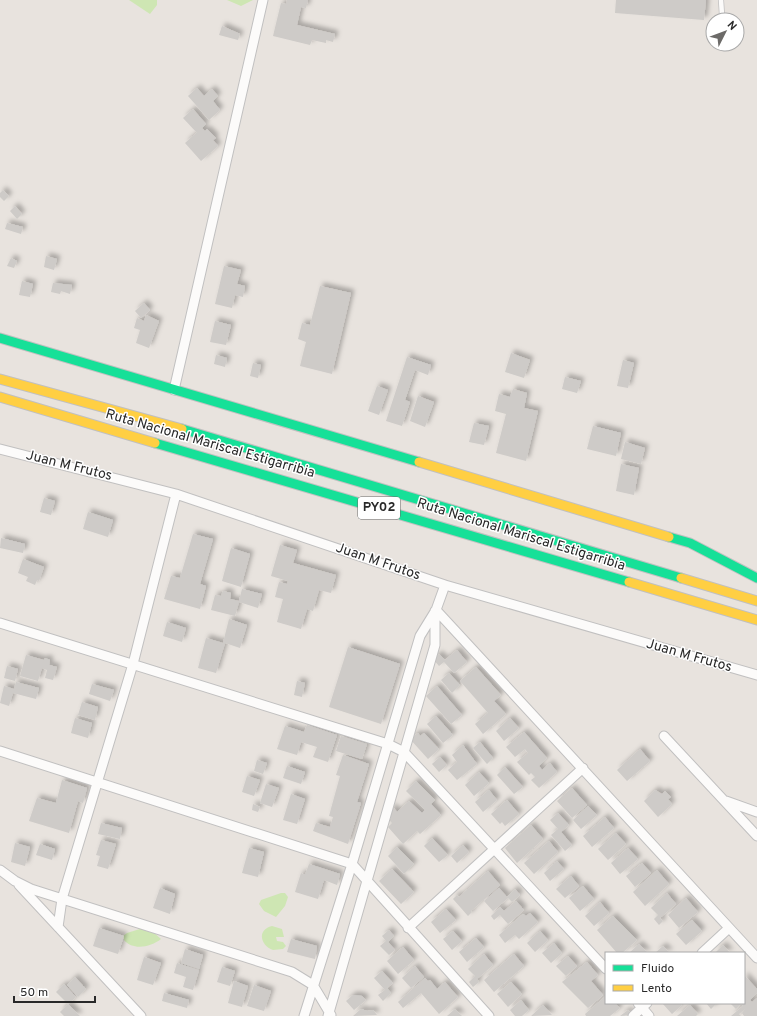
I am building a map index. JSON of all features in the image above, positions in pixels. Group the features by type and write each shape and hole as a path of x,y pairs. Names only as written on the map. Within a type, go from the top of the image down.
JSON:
{"main road":[{"path":"0,338 690,543 757,578"},
{"name":"Ruta Nacional Mariscal Estigarribia","path":"0,379 174,426 757,601"},
{"name":"Ruta Nacional Mariscal Estigarribia","path":"0,397 757,620"}],"street":[{"path":"174,390 263,0"},
{"name":"Juan M Frutos","path":"0,449 176,494 445,585 757,675"},
{"path":"58,927 62,899 132,664 176,494"},
{"path":"304,1016 352,864 420,636 436,610 445,585"},
{"path":"330,1015 435,645 436,610"},
{"path":"436,610 757,958"},
{"path":"0,622 388,744 404,752 605,968"},
{"path":"664,736 757,836"},
{"path":"0,751 352,864 408,928 489,1016"},
{"path":"408,928 583,768"},
{"path":"724,800 757,812"},
{"path":"0,870 14,881 140,1016"},
{"path":"14,881 31,889 292,972 313,985 330,1015"},
{"path":"703,952 729,928"},
{"path":"633,1016 642,1005 649,1016"}],"lane":[{"path":"721,0 722,12"}],"green space":[{"path":"129,0 157,0 157,5 150,14"},
{"path":"227,0 253,0 241,6"},
{"path":"285,893 288,897 285,906 276,917 264,911 259,904 261,900"},
{"path":"272,926 282,929 284,937 276,937 277,941 283,942 286,946 283,949 273,950 263,942 262,934 267,928"},
{"path":"143,928 152,931 161,939 157,942 142,947 132,946 124,940 123,936 127,933"}],"building":[{"path":"287,0 308,0 306,8 301,7 297,25 335,34 333,42 326,40 326,43 312,40 310,45 273,36 281,3 286,4"},
{"path":"616,0 706,0 704,20 615,13"},
{"path":"222,26 240,34 238,40 219,35"},
{"path":"197,88 204,96 212,89 218,96 213,101 220,110 209,120 188,96"},
{"path":"193,109 206,124 197,133 183,118"},
{"path":"202,128 205,131 207,129 216,138 213,140 218,146 201,161 185,143"},
{"path":"3,190 9,196 4,201 0,197 0,193"},
{"path":"15,206 22,214 17,219 10,211"},
{"path":"7,223 23,227 21,234 5,229"},
{"path":"46,256 57,259 54,270 44,267"},
{"path":"11,258 17,261 14,268 7,266"},
{"path":"224,266 241,270 237,284 245,286 243,297 235,295 232,308 215,304"},
{"path":"22,281 33,284 30,297 19,295"},
{"path":"53,283 72,285 70,294 61,291 60,294 51,292"},
{"path":"320,286 351,293 332,374 300,366 306,342 298,339 302,323 310,325"},
{"path":"144,303 150,310 141,318 135,311"},
{"path":"146,315 159,321 149,348 136,343 140,330 134,328 137,318 144,321"},
{"path":"215,321 231,325 226,345 210,342"},
{"path":"511,353 530,360 524,378 505,372"},
{"path":"216,355 227,358 225,367 214,364"},
{"path":"407,357 431,365 428,375 415,370 405,400 410,402 402,426 386,421"},
{"path":"623,360 634,363 628,388 617,386"},
{"path":"253,363 261,365 258,378 250,376"},
{"path":"565,377 581,381 577,393 562,389"},
{"path":"377,386 388,390 379,415 368,411"},
{"path":"513,389 527,393 524,408 538,411 526,461 496,453 506,414 495,411 499,394 510,397"},
{"path":"418,396 434,402 425,427 410,421"},
{"path":"474,423 489,426 484,445 469,442"},
{"path":"593,426 621,433 616,456 587,449"},
{"path":"625,442 645,448 641,464 621,459"},
{"path":"621,464 639,468 634,495 616,491"},
{"path":"44,498 55,501 51,515 40,512"},
{"path":"88,512 113,520 108,537 83,529"},
{"path":"193,534 213,539 200,584 206,586 200,609 164,599 171,576 180,578"},
{"path":"1,538 25,544 23,553 0,548"},
{"path":"280,545 297,550 293,563 336,575 331,593 319,590 313,611 307,609 301,629 277,622 283,599 275,597 279,582 287,584 288,581 271,576"},
{"path":"231,548 250,554 241,587 222,581"},
{"path":"23,559 44,567 39,581 37,580 35,585 26,581 28,577 18,573"},
{"path":"242,589 262,594 258,608 239,602 235,616 211,610 215,595 221,596 223,591 231,593 230,599 239,601"},
{"path":"229,619 247,625 240,648 225,643 216,673 198,668 206,638 223,643"},
{"path":"167,622 186,628 182,642 163,636"},
{"path":"348,647 400,664 381,724 329,707"},
{"path":"457,650 467,662 454,673 444,662 439,666 433,659 439,654 445,660"},
{"path":"26,655 44,660 45,658 50,660 49,665 57,667 53,680 45,678 47,670 42,668 38,681 20,676"},
{"path":"7,666 18,669 15,681 4,678"},
{"path":"476,667 501,695 494,701 506,714 483,734 475,724 488,713 460,681"},
{"path":"449,673 460,685 452,693 441,680"},
{"path":"297,681 305,683 302,697 294,695"},
{"path":"16,682 39,688 36,699 13,693 9,706 0,703 4,686 14,689"},
{"path":"92,684 114,690 110,701 89,694"},
{"path":"437,686 462,715 451,724 426,696"},
{"path":"82,702 98,707 95,720 78,715"},
{"path":"436,716 453,735 443,743 427,724"},
{"path":"75,718 92,723 88,738 71,733"},
{"path":"510,718 519,728 504,741 496,731"},
{"path":"307,725 337,735 328,762 313,757 317,747 301,742 297,755 277,749 285,726 304,732"},
{"path":"524,732 547,758 539,766 542,770 550,763 557,772 539,788 531,780 535,777 531,773 529,775 517,762 528,753 525,749 515,757 506,747"},
{"path":"418,733 420,736 424,733 439,749 428,759 410,739"},
{"path":"341,736 367,744 362,759 336,751"},
{"path":"480,742 493,758 487,764 473,748"},
{"path":"463,745 477,764 457,780 448,770 457,762 452,755"},
{"path":"640,749 650,761 627,781 617,770"},
{"path":"343,755 369,764 357,802 361,803 348,844 313,831 316,823 330,827 333,817 329,816 340,776 336,775"},
{"path":"440,757 447,765 439,772 432,764"},
{"path":"257,760 267,763 263,774 254,771"},
{"path":"287,766 305,772 301,784 283,778"},
{"path":"505,767 523,787 514,794 497,775"},
{"path":"479,772 489,783 474,796 465,785"},
{"path":"247,776 260,780 254,796 242,792"},
{"path":"62,780 87,788 83,803 78,801 69,833 29,821 37,798 56,803"},
{"path":"416,781 435,800 431,804 441,815 420,834 417,831 403,844 388,827 392,823 389,820 391,818 389,815 392,806 397,812 409,801 422,813 425,810 406,791"},
{"path":"266,784 279,788 272,807 260,803"},
{"path":"572,788 587,805 572,818 557,801"},
{"path":"489,790 497,800 483,812 475,802"},
{"path":"655,790 662,794 665,791 671,797 668,799 672,804 658,817 644,801"},
{"path":"291,794 305,799 297,824 283,820"},
{"path":"507,800 519,814 505,826 502,822 500,824 491,814"},
{"path":"253,804 260,807 258,812 252,810"},
{"path":"588,806 597,815 581,829 573,820"},
{"path":"558,813 569,825 561,832 572,845 565,851 551,835 558,829 550,820"},
{"path":"605,817 614,828 592,847 583,836"},
{"path":"101,823 122,828 120,839 98,834"},
{"path":"531,825 543,839 517,863 505,848"},
{"path":"616,833 626,844 608,860 598,849"},
{"path":"432,838 448,855 439,862 424,846"},
{"path":"101,840 116,844 108,869 97,866 100,856 96,855"},
{"path":"549,841 558,852 534,874 524,863"},
{"path":"15,843 30,847 25,866 11,862"},
{"path":"40,844 55,849 52,860 36,855"},
{"path":"463,845 469,852 457,863 451,856"},
{"path":"397,847 414,864 404,874 388,856"},
{"path":"249,848 264,852 258,877 242,873"},
{"path":"628,848 638,859 620,874 611,863"},
{"path":"557,861 564,869 550,881 544,873"},
{"path":"642,863 651,873 635,887 626,876"},
{"path":"309,864 340,874 337,885 324,880 318,899 295,892 301,873 305,875"},
{"path":"392,869 414,892 401,904 379,881"},
{"path":"657,870 669,884 645,906 633,892"},
{"path":"488,871 500,885 471,911 472,912 468,916 453,899 457,895 459,897"},
{"path":"571,876 579,886 565,898 556,889"},
{"path":"583,886 594,899 580,911 569,898"},
{"path":"160,888 175,894 170,914 153,908"},
{"path":"499,888 507,897 515,889 520,895 512,902 508,898 493,911 484,901"},
{"path":"667,893 676,904 660,918 663,921 659,925 654,919 658,915 651,908"},
{"path":"686,898 698,912 679,928 668,915"},
{"path":"516,901 524,910 508,924 500,915 494,920 491,916 500,907 504,911"},
{"path":"600,902 609,913 594,926 585,916"},
{"path":"446,909 456,920 440,933 431,922"},
{"path":"530,913 538,922 519,939 515,935 505,943 499,935 523,914 526,916"},
{"path":"613,916 637,940 623,952 616,952 597,930"},
{"path":"692,920 702,931 686,945 676,934"},
{"path":"99,928 124,936 118,954 93,946"},
{"path":"389,930 394,936 388,942 395,950 389,955 380,946 386,941 382,936"},
{"path":"453,931 462,941 452,950 443,939"},
{"path":"540,931 548,940 535,952 527,943"},
{"path":"476,938 484,947 467,962 459,952"},
{"path":"291,939 317,946 315,959 287,952"},
{"path":"554,943 562,953 551,963 542,953"},
{"path":"639,944 647,952 630,952"},
{"path":"723,945 729,952 716,952"},
{"path":"663,946 669,952 656,952"},
{"path":"403,947 414,960 398,974 387,961"},
{"path":"185,949 203,955 199,969 181,963"},
{"path":"484,954 493,965 477,979 479,982 473,987 469,982 475,976 468,969"},
{"path":"514,954 524,966 494,992 484,980"},
{"path":"568,956 577,966 566,976 556,966"},
{"path":"144,957 161,963 153,985 137,980"},
{"path":"587,962 598,975 591,981 603,995 588,1008 562,982"},
{"path":"177,963 199,970 193,990 183,987 186,977 174,973"},
{"path":"415,966 424,977 411,988 402,978"},
{"path":"222,967 235,971 230,986 217,982"},
{"path":"382,971 393,983 387,988 391,993 383,1001 378,995 385,990 374,978"},
{"path":"745,976 757,989 757,993 750,1000 752,1002 757,998 757,1016 744,1016 742,1013 746,1008 739,1014 741,1016 731,1016 743,1006 741,1004 745,1004"},
{"path":"75,977 86,989 78,997 67,985"},
{"path":"425,978 428,981 430,980 437,989 445,982 458,997 439,1014 421,993 403,1008 398,1002"},
{"path":"234,981 248,986 242,1007 228,1003"},
{"path":"511,982 522,994 508,1007 497,994"},
{"path":"64,984 76,997 68,1004 56,992"},
{"path":"254,985 271,991 264,1011 247,1006"},
{"path":"164,993 189,1000 187,1008 162,1001"},
{"path":"353,995 362,996 366,1000 354,1010 346,1001"},
{"path":"605,997 605,1004 616,1004 620,1008 610,1016 586,1016 585,1014"},
{"path":"521,1000 529,1010 522,1016 515,1016 510,1010"},
{"path":"68,1004 80,1016 64,1016 60,1012"},
{"path":"663,1004 682,1005 672,1014"},
{"path":"707,1004 716,1004 711,1009"},
{"path":"731,1004 741,1004 736,1009"},
{"path":"543,1005 552,1015 531,1016"},
{"path":"690,1005 698,1014 696,1016 677,1016"},
{"path":"361,1009 367,1011 373,1010 377,1015 353,1016"},
{"path":"455,1009 462,1016 447,1016"},
{"path":"628,1010 632,1015 620,1016"}],"traffic: fast":[{"path":"0,338 419,462"},
{"path":"182,429 681,578"},
{"path":"155,443 629,582"},
{"path":"669,537 690,543 757,578"}],"traffic: slow":[{"path":"0,379 182,429"},
{"path":"0,397 155,443"},
{"path":"419,462 669,537"},
{"path":"681,578 757,601"},
{"path":"629,582 757,620"}]}
